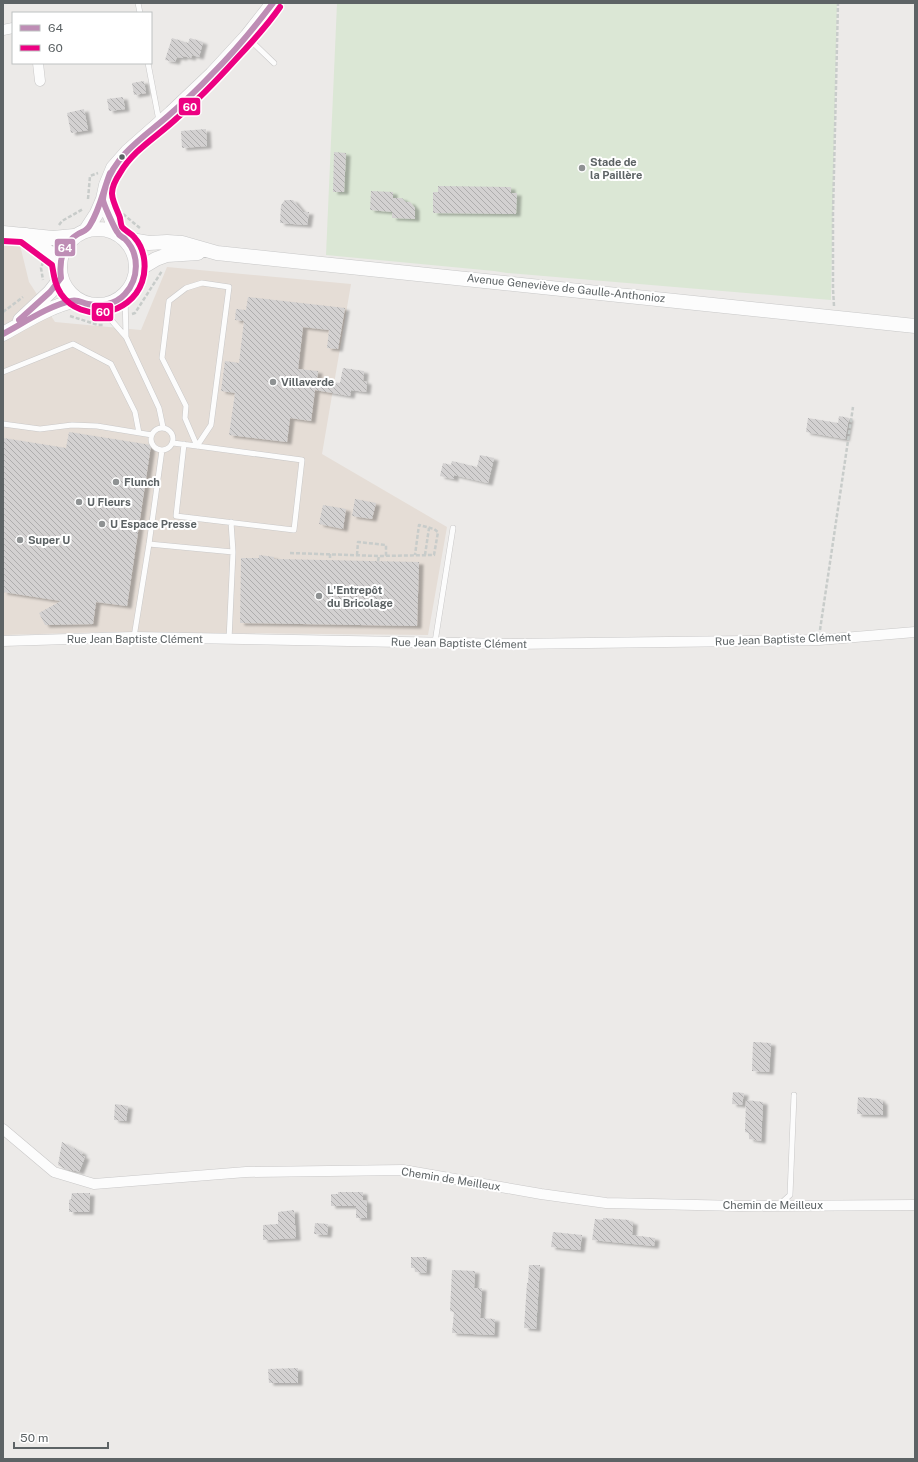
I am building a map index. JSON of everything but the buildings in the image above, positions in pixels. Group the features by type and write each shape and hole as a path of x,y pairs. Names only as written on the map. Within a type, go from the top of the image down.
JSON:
{"main road":[{"path":"103,198 121,236 134,254 136,271 131,287 125,294 117,300 107,304 96,305 87,304 70,294 61,278 60,261 62,252 67,243 80,233 97,213 113,168 128,151 212,74 247,36 273,3"},
{"path":"3,233 53,238 80,233 96,228 107,229 121,236"},
{"path":"24,234 38,242 60,261"},
{"name":"Avenue Geneviève de Gaulle-Anthonioz","path":"121,236 149,243 182,243 217,252"},
{"name":"Avenue Geneviève de Gaulle-Anthonioz","path":"136,271 156,259 167,255 179,253 217,252 835,316 915,326"},
{"path":"5,333 50,292 61,278"},
{"path":"5,333 48,310 70,301 78,300"}],"street":[{"path":"38,64 40,81"},
{"name":"Rue Jean Baptiste Clément","path":"3,641 134,637 229,640 510,644 819,640 915,631"},
{"name":"Chemin de Meilleux","path":"3,1129 54,1172 94,1184 246,1172 402,1170 541,1194 606,1202 778,1206 915,1205"}],"lane":[{"path":"247,36 274,63"},
{"path":"148,64 159,124"},
{"path":"202,283 228,287 210,425 197,446 185,418 186,406 162,358 170,301 186,288 202,283"},
{"path":"125,294 126,338"},
{"path":"96,305 126,338 159,408 163,427"},
{"path":"3,372 73,344 111,364 135,412 139,433"},
{"path":"3,424 40,429 72,425 97,426 152,435"},
{"path":"163,427 167,428 172,433 173,443 168,448 162,450 153,445 152,435 156,429 163,427"},
{"path":"173,443 184,444 302,460 294,530 176,516 184,444"},
{"path":"134,637 162,450"},
{"path":"229,640 233,552 231,522"},
{"path":"435,642 453,528"},
{"path":"149,544 233,552"},
{"path":"778,1206 790,1195 794,1095"}],"path":[{"path":"835,316 833,289 833,221 838,3"},
{"path":"43,262 41,268 43,283"},
{"path":"819,640 852,407"},
{"path":"290,553 378,556 434,555 438,532 434,529 419,525 415,555"},
{"path":"425,556 429,528"},
{"path":"357,555 358,542 386,545 386,556"},
{"path":"330,554 330,560"},
{"path":"378,556 378,561"}],"shaded area":[{"path":"3,245 20,245 29,282 55,322 141,330 167,267 351,284 322,454 447,527 428,635 110,632 3,635"}],"green space":[{"name":"Stade de la Paillère","path":"337,3 837,3 831,300 507,273 326,255"}],"transit line":[{"name":"64","path":"3,334 54,306 76,300 93,305 108,304 117,300 130,288 136,266 133,252 130,245 119,235 107,212 103,200 110,174 116,164 132,147 185,101 220,66 244,40 273,3"},
{"name":"60","path":"3,241 21,242 52,265 59,291 70,303 81,310 105,312 117,309 127,302 136,294 142,282 145,264 143,253 138,242 121,226 120,216 112,194 112,189 116,179 125,165 139,150 170,125 200,97 259,34 280,7"},
{"name":"64","path":"19,320 50,292 61,278 61,259 65,248 68,242 89,227 99,206 110,173"}],"place":[{"name":"Stade de la Paillère","path":"582,168"},
{"name":"Villaverde","path":"273,382"},
{"name":"Flunch","path":"116,482"},
{"name":"U Fleurs","path":"79,502"},
{"name":"U Espace Presse","path":"102,524"},
{"name":"Super U","path":"20,540"},
{"name":"L'Entrepôt du Bricolage","path":"319,596"}]}
